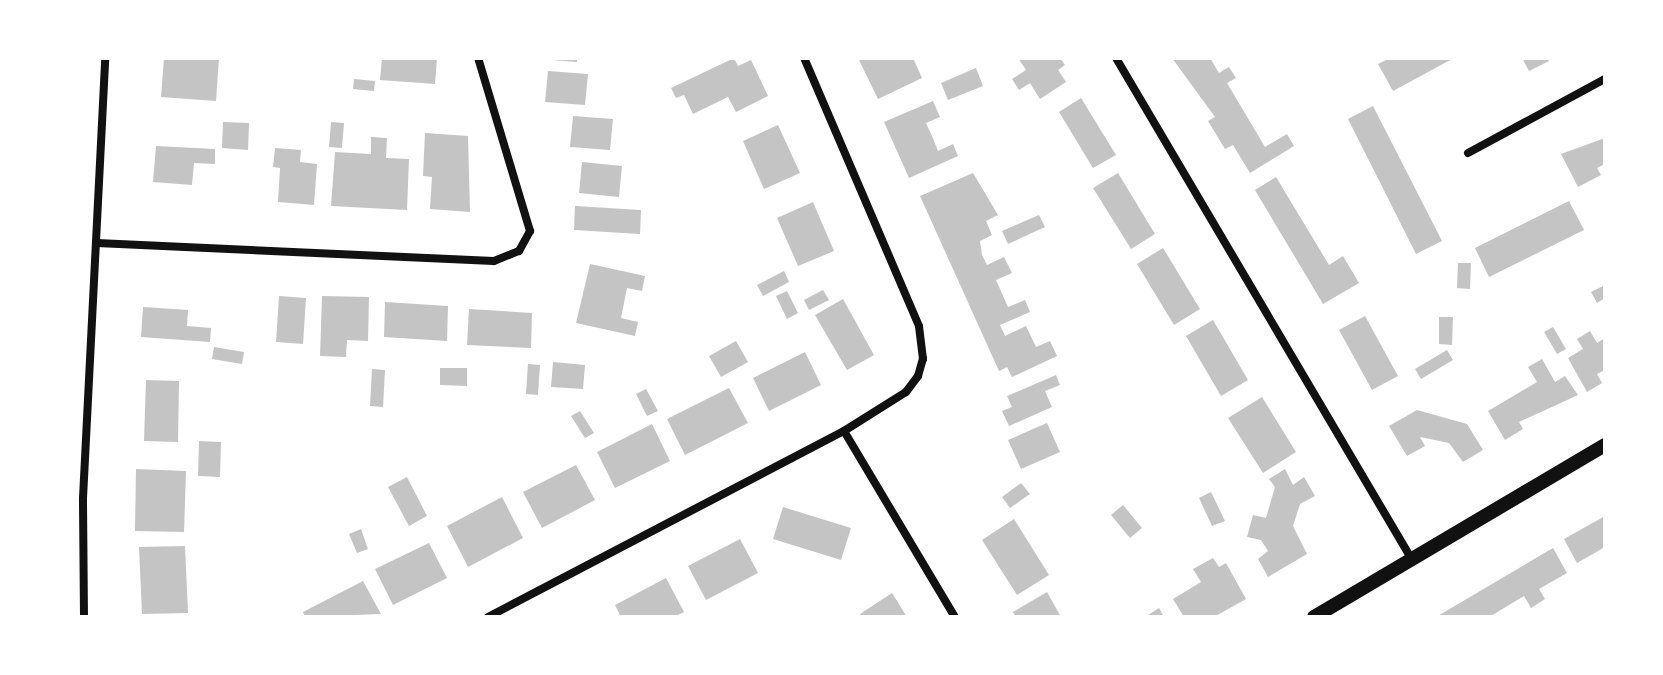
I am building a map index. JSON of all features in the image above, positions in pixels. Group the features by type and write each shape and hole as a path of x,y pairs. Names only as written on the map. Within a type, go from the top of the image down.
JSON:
{"street":[{"path":"84,617 83,498 105,58"},
{"path":"97,243 494,261 519,251 530,231 478,58"},
{"path":"488,617 844,431 906,392 923,359 919,326 804,58"},
{"path":"1116,58 1411,558"},
{"path":"1468,153 1605,79"},
{"path":"844,431 955,617"},
{"path":"1314,617 1605,445"}],"building":[{"path":"164,58 219,58 216,101 161,97"},
{"path":"382,58 437,58 435,84 380,80"},
{"path":"577,58 577,62 552,60"},
{"path":"734,58 738,66 751,60 768,96 736,112 728,97 693,114 684,95 676,98 671,88"},
{"path":"858,58 913,58 922,78 878,99"},
{"path":"1018,58 1060,58 1065,65 1058,70 1066,82 1040,99 1030,83 1019,90 1012,79 1026,70"},
{"path":"1172,58 1210,58 1219,73 1229,67 1236,78 1227,83 1265,147 1287,134 1294,146 1250,173 1233,145 1225,149 1208,121 1215,117"},
{"path":"1390,58 1454,58 1393,91 1378,64"},
{"path":"1522,58 1548,58 1549,61 1529,71"},
{"path":"976,68 983,86 948,100 941,83"},
{"path":"548,71 588,74 585,105 545,102"},
{"path":"354,79 375,81 374,91 353,89"},
{"path":"1081,98 1116,155 1093,168 1059,112"},
{"path":"933,101 940,117 926,123 938,151 953,144 958,156 909,178 884,122"},
{"path":"1373,106 1442,241 1416,254 1348,119"},
{"path":"573,116 613,119 610,150 570,147"},
{"path":"223,122 249,123 248,150 222,148"},
{"path":"331,122 344,123 342,148 329,147"},
{"path":"778,125 800,173 764,189 743,141"},
{"path":"425,133 468,136 470,212 430,209 432,177 423,176"},
{"path":"371,137 387,138 386,158 409,159 407,210 331,206 335,152 371,154"},
{"path":"1605,138 1605,164 1597,168 1601,175 1578,187 1561,154"},
{"path":"156,146 215,149 215,164 194,163 192,185 153,182"},
{"path":"275,148 301,150 300,162 317,164 314,205 278,202 280,168 273,167"},
{"path":"582,162 622,166 619,197 579,193"},
{"path":"973,173 998,215 986,221 992,235 980,241 982,255 987,265 1004,257 1012,273 996,280 1008,307 1025,300 1030,312 1000,325 1005,336 1026,326 1036,347 1050,341 1057,356 1012,377 1007,367 999,371 920,196"},
{"path":"1118,173 1155,234 1131,249 1093,188"},
{"path":"1276,177 1329,265 1343,256 1359,283 1323,304 1255,190"},
{"path":"1569,201 1584,230 1489,277 1475,248"},
{"path":"813,202 834,251 798,266 777,218"},
{"path":"575,206 641,210 640,234 574,230"},
{"path":"1039,215 1045,227 1008,244 1002,231"},
{"path":"1163,248 1200,309 1174,325 1137,264"},
{"path":"1458,263 1471,263 1470,289 1457,288"},
{"path":"590,264 645,276 642,291 627,288 621,318 638,322 635,336 576,323"},
{"path":"784,271 789,282 763,296 757,285"},
{"path":"1605,285 1605,298 1597,303 1591,292"},
{"path":"823,290 829,300 809,310 804,300"},
{"path":"787,291 798,313 787,319 776,296"},
{"path":"279,296 306,298 303,344 276,342"},
{"path":"322,296 369,297 368,341 347,340 346,357 320,356"},
{"path":"843,299 874,355 847,370 815,315"},
{"path":"385,302 448,306 447,341 384,337"},
{"path":"143,307 188,310 187,326 211,328 210,342 141,337"},
{"path":"469,309 532,313 531,348 467,345"},
{"path":"1365,316 1398,376 1372,390 1339,330"},
{"path":"1439,317 1453,317 1452,345 1439,344"},
{"path":"1213,320 1248,380 1221,396 1186,336"},
{"path":"1553,327 1566,349 1557,354 1544,332"},
{"path":"1590,331 1597,343 1605,338 1605,370 1597,374 1602,383 1587,392 1568,358 1583,349 1577,339"},
{"path":"736,341 748,362 721,377 709,356"},
{"path":"214,347 244,352 242,364 212,359"},
{"path":"1447,350 1453,360 1421,379 1415,369"},
{"path":"805,352 821,385 769,411 753,378"},
{"path":"1542,359 1555,382 1565,376 1578,395 1519,422 1523,429 1505,440 1488,411 1537,382 1528,367"},
{"path":"553,362 585,365 583,389 551,387"},
{"path":"528,364 540,365 538,395 526,394"},
{"path":"440,368 467,368 467,386 440,385"},
{"path":"372,369 385,370 383,407 370,406"},
{"path":"1056,375 1060,385 1045,391 1052,407 1009,426 1002,411 1012,407 1007,396"},
{"path":"146,380 179,381 178,442 144,441"},
{"path":"729,388 748,423 685,455 667,419"},
{"path":"646,389 658,411 647,416 636,394"},
{"path":"1262,397 1296,452 1263,473 1228,418"},
{"path":"1417,410 1467,424 1483,450 1463,462 1449,443 1420,437 1425,446 1407,456 1389,426"},
{"path":"580,411 594,433 585,438 571,416"},
{"path":"1047,423 1060,452 1021,469 1008,440"},
{"path":"652,424 670,461 615,488 597,452"},
{"path":"199,441 221,442 220,477 198,476"},
{"path":"576,465 595,500 542,528 523,492"},
{"path":"136,469 186,471 184,532 135,531"},
{"path":"1285,469 1293,485 1304,477 1315,496 1300,504 1293,526 1307,554 1268,577 1258,559 1268,551 1261,540 1247,537 1253,515 1266,518 1275,487 1269,479"},
{"path":"407,477 427,516 409,526 388,487"},
{"path":"1021,483 1030,494 1010,508 1002,497"},
{"path":"1211,492 1225,521 1212,526 1199,498"},
{"path":"502,497 523,538 468,567 447,526"},
{"path":"1123,505 1142,528 1130,538 1111,515"},
{"path":"783,507 851,528 841,560 773,539"},
{"path":"1605,516 1605,547 1577,563 1564,539"},
{"path":"1014,519 1049,575 1017,595 982,540"},
{"path":"361,529 368,549 357,553 349,534"},
{"path":"740,539 758,573 706,600 688,566"},
{"path":"429,543 447,578 393,605 375,569"},
{"path":"185,546 188,613 142,614 139,547"},
{"path":"1553,548 1567,573 1539,589 1545,599 1531,608 1524,596 1489,617 1436,617"},
{"path":"1213,558 1219,567 1226,563 1246,599 1214,617 1184,617 1173,599 1201,582 1193,569"},
{"path":"666,578 684,612 674,617 621,617 615,605"},
{"path":"363,581 381,614 305,617 303,612"},
{"path":"1047,592 1061,617 1016,617 1013,612"},
{"path":"892,593 907,617 862,617 860,614"},
{"path":"1159,608 1164,617 1145,617"}]}
